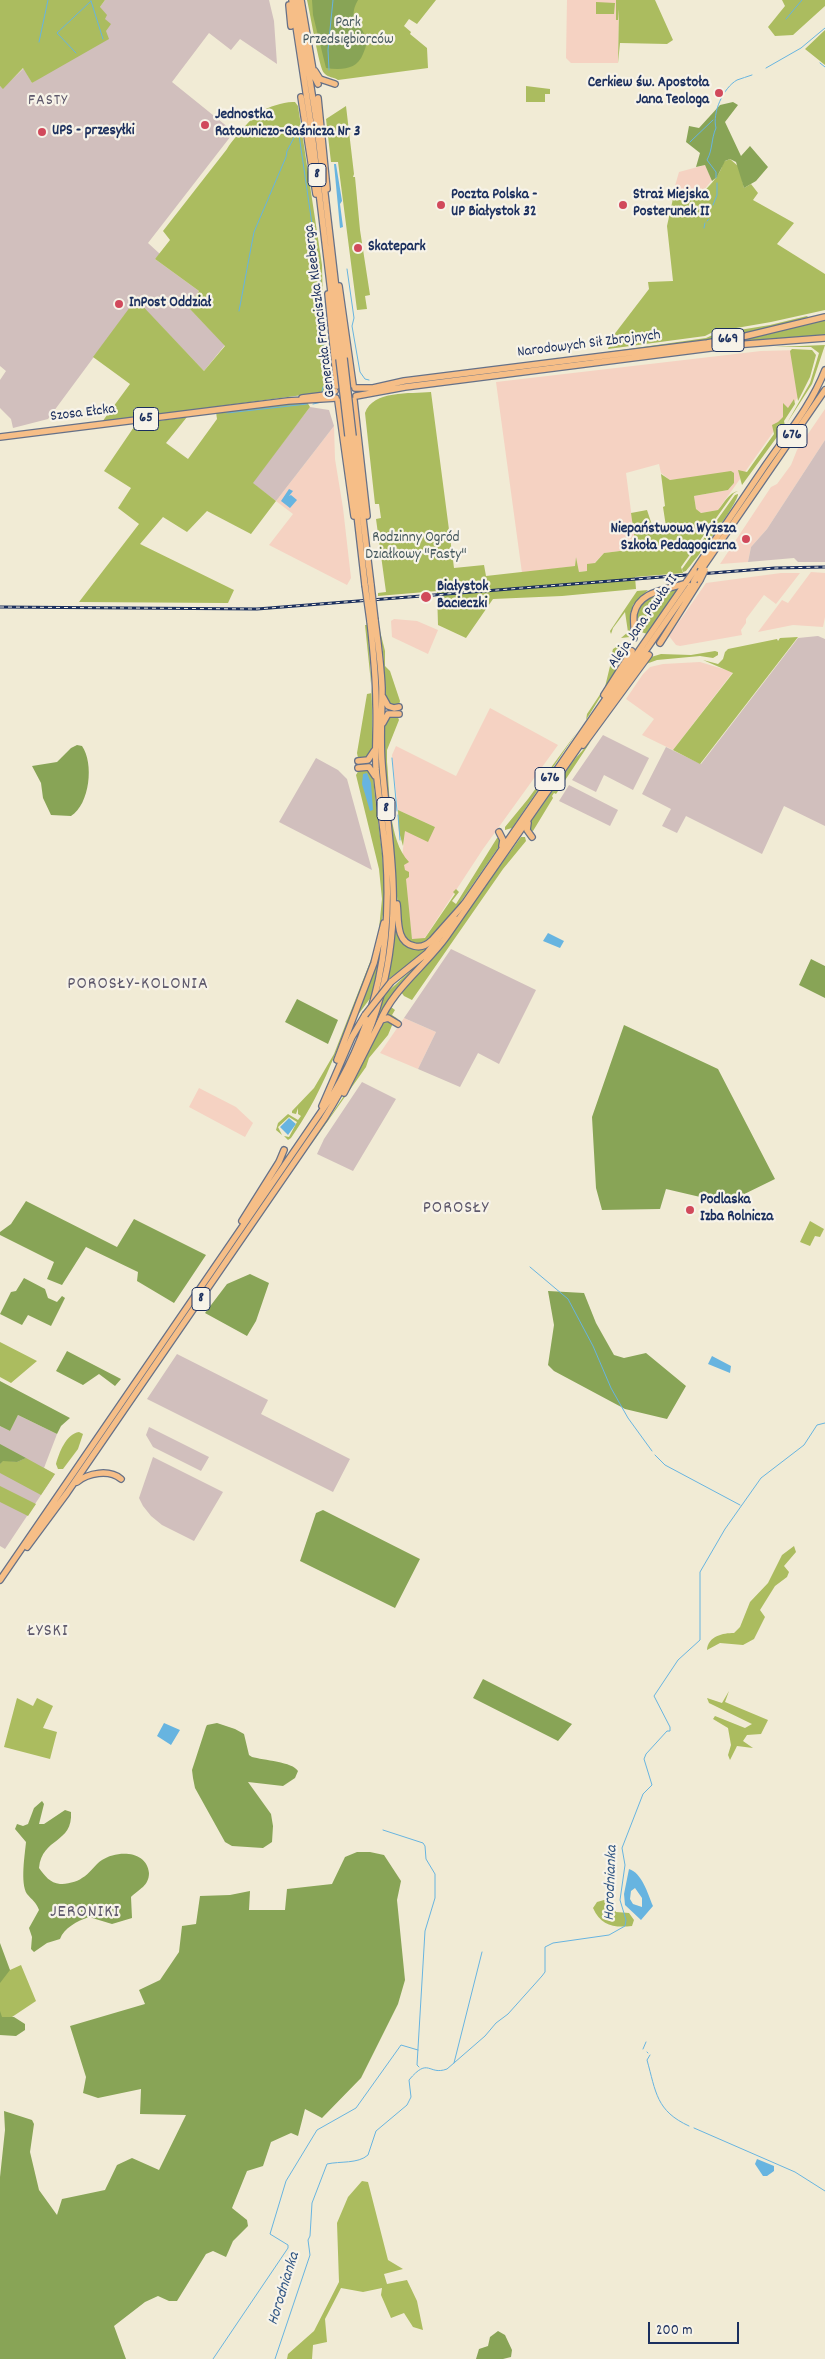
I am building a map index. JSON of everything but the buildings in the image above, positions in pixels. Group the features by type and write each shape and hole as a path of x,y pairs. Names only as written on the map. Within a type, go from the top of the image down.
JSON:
{"main road":[{"path":"290,0 291,26"},
{"name":"Generała Franciszka Kleeberga","path":"290,0 303,53"},
{"path":"299,0 318,84"},
{"name":"Generała Franciszka Kleeberga","path":"299,0 303,53 326,203 342,359 373,620"},
{"path":"314,70 320,78 335,84"},
{"path":"301,97 313,180 323,225"},
{"path":"318,98 328,178 326,203"},
{"name":"Generała Franciszka Kleeberga","path":"314,125 328,269 342,359"},
{"path":"333,262 342,300 354,387 366,500 362,531"},
{"path":"328,269 328,305 337,400 352,506 362,531"},
{"name":"Narodowych Sił Zbrojnych","path":"354,387 373,388 592,360 736,338 825,317"},
{"name":"Narodowych Sił Zbrojnych","path":"592,360 734,345 825,338"},
{"name":"Aleja Jana Pawła II","path":"700,570 808,406 825,370"},
{"name":"65","path":"336,389 346,382 354,387"},
{"name":"Narodowych Sił Zbrojnych","path":"355,398 405,384"},
{"name":"Szosa Ełcka","path":"0,437 311,398 327,394 336,389"},
{"name":"Aleja Jana Pawła II","path":"599,713 708,560 749,494 825,390"},
{"name":"Szosa Ełcka","path":"311,398 337,400"},
{"name":"65","path":"337,400 348,404 355,398"},
{"path":"634,638 635,611 643,598 651,593 692,581"},
{"path":"660,643 692,581"},
{"name":"8","path":"305,1141 308,1130 344,1076 369,1020 386,941 388,896 378,787 382,688 373,620"},
{"name":"8","path":"9,1567 36,1537 67,1493 305,1141 324,1119 353,1071 379,1007 391,948 393,886 379,735 373,620"},
{"path":"584,730 594,710 632,651"},
{"path":"570,760 594,733 649,655"},
{"path":"382,688 384,701 388,706 399,707"},
{"path":"358,761 364,762 370,758 386,716 391,713 399,714"},
{"name":"676","path":"308,1130 332,1087 352,1037 365,1015 391,982 433,947 584,730 599,713"},
{"name":"676","path":"378,1026 395,994 438,949 570,760 599,713"},
{"path":"358,768 365,766 371,768 378,787"},
{"path":"514,841 523,835 532,837 527,828 530,817"},
{"path":"500,851 503,840 499,832 509,833 516,828"},
{"path":"393,886 400,935 407,943 413,946 424,946 432,940 464,904"},
{"path":"337,1060 378,952 388,896"},
{"path":"324,1119 348,1087 378,1026 386,1018 398,1024"},
{"path":"228,1248 284,1150"},
{"name":"8","path":"0,1580 228,1248 291,1162"},
{"path":"67,1493 80,1480 95,1474 116,1476 121,1479"}],"shaded area":[{"path":"105,0 269,0 274,21 277,64 240,39 231,50 209,33 172,82 234,132 148,243 160,254 155,259 199,291 188,307 225,345 204,371 136,300 48,419 13,428 11,419 0,408 0,380 6,371 0,366 0,86 3,88 24,68 32,83 106,31 100,7"},
{"path":"567,0 619,0 618,63 571,63 566,58"},
{"path":"705,165 712,180 696,200 673,193 679,172"},
{"path":"799,350 803,390 718,510 701,513 696,509 694,496 728,490 734,483 734,473 670,480 661,473 659,464 626,473 636,549 604,553 587,571 579,572 576,557 575,566 522,573 496,382 761,351"},
{"path":"310,407 329,410 334,426 276,501 252,483"},
{"path":"825,409 825,440 767,529 751,547 748,562 720,564 771,487 777,484 791,465 797,450"},
{"path":"334,426 335,459 351,578 347,585 269,545 293,514 276,501"},
{"path":"825,440 825,562 798,562 794,558 748,562 751,547 767,529"},
{"path":"811,572 825,573 825,617 823,627 793,625 758,632 782,600 788,603"},
{"path":"781,573 800,573 776,604 764,595 746,619 746,623 741,630 742,635 680,646 676,645 669,636 706,583"},
{"path":"394,619 417,621 438,630 428,654 392,637 391,621"},
{"path":"818,636 825,639 825,826 784,806 762,854 686,816 677,833 662,826 671,809 642,794 666,747 701,764 798,638"},
{"path":"700,662 733,672 673,750 642,735 654,719 626,699 643,674 650,667 663,664"},
{"path":"490,708 558,745 483,849 426,936 423,939 412,939 402,858 405,831 435,827 398,810 392,755 396,746 456,776"},
{"path":"603,735 649,758 633,790 604,775 596,792 572,780"},
{"path":"316,758 338,770 347,779 372,870 279,822"},
{"path":"569,785 618,810 610,826 559,801"},
{"path":"451,949 536,990 499,1064 478,1053 460,1087 418,1069 436,1032 404,1018"},
{"path":"404,1018 436,1032 418,1069 380,1053"},
{"path":"362,1082 396,1099 353,1171 317,1154 324,1139"},
{"path":"199,1088 236,1107 253,1123 245,1137 189,1107"},
{"path":"177,1354 268,1400 261,1414 350,1459 333,1492 147,1399"},
{"path":"18,1415 57,1434 44,1468 55,1474 5,1549 0,1546 0,1426 10,1431"},
{"path":"149,1427 209,1457 201,1471 153,1447 146,1435"},
{"path":"153,1457 223,1492 194,1541 162,1525 151,1516 139,1498"}],"green space":[{"path":"0,0 105,0 100,7 107,15 105,19 111,24 106,31 109,39 32,83 23,68 3,89 0,86"},
{"path":"307,0 436,0 417,24 409,19 404,26 411,32 410,34 427,48 428,68 338,80 327,76 322,69"},
{"name":"Park Przedsiębiorców","path":"312,0 358,0 354,17 364,33 366,43 360,59 353,66 343,69 326,68 313,15"},
{"path":"616,0 655,0 673,40 667,44 620,43 618,63 619,9 618,20 616,20"},
{"path":"782,0 825,0 825,6 793,35 775,36 768,27 785,6"},
{"path":"596,2 615,3 614,14 596,14"},
{"path":"825,30 825,65 805,49"},
{"path":"526,86 550,89 550,94 545,94 545,102 526,102"},
{"path":"286,102 295,102 298,106 322,265 323,311 330,386 325,389 325,392 102,422 130,384 93,357 136,299 204,371 225,346 188,307 199,291 155,259 170,240 163,231 233,141 260,111"},
{"path":"733,102 738,105 725,122 741,156 750,146 768,167 756,181 744,188 736,162 730,159 725,161 717,177 712,181 705,165 696,167 700,153 686,142 689,126 699,128 720,105"},
{"path":"346,106 353,177 355,177 360,230 370,295 365,296 367,309 357,310 338,162 331,162 326,119"},
{"path":"730,159 739,167 744,188 751,184 758,193 753,200 794,223 777,244 825,274 825,310 713,332 705,336 608,349 613,336 649,289 648,282 673,281 667,226 674,194 696,200 719,173 723,162"},
{"path":"807,316 803,319 745,334 660,347 572,357 706,338 715,334 770,325"},
{"path":"825,319 825,336 597,360 618,357"},
{"path":"825,345 812,384 787,423 810,383 819,353 811,347 774,347"},
{"path":"792,349 812,350 816,355 810,377 798,401 790,351"},
{"name":"Rodzinny Ogród Działkowy \"Fasty\"","path":"431,392 454,568 484,565 486,576 575,566 576,557 579,572 587,571 587,564 595,563 604,553 636,549 631,513 647,510 651,522 660,534 667,533 661,474 670,480 731,471 734,473 734,483 728,490 694,496 696,509 701,513 718,510 729,496 735,492 738,491 734,493 681,567 683,573 635,577 636,589 562,596 493,599 466,638 438,625 437,591 378,596 378,593 386,592 376,519 381,518 379,504 375,504 365,413 376,400 384,397 403,393"},
{"path":"794,399 795,404 784,421 785,426 742,485 738,470 747,472 774,434 772,425 783,417 783,403 788,408"},
{"path":"307,402 310,407 253,483 276,501 251,534 207,511 187,532 163,517 140,544 234,590 228,603 79,602 139,524 118,508 131,488 104,471 136,424 187,417 166,443 188,459 217,419 216,412"},
{"path":"738,494 732,508 716,532 691,565 683,572 682,569 735,495"},
{"path":"682,585 647,634 636,630 636,622 647,619 657,606 652,603 649,607 651,612 644,619 638,620 637,612 640,605 652,597"},
{"path":"648,590 633,605 630,615 630,637 621,638 628,632 625,612 613,628 611,634 610,631 637,591"},
{"path":"378,623 385,651 385,666 390,671 400,701 399,705 392,707 386,700 383,652"},
{"path":"365,625 367,625 371,686"},
{"path":"798,637 700,764 673,750 733,673 703,660 718,664 728,649 777,639 778,641 780,638"},
{"path":"618,646 628,648 629,651 586,720 587,714 605,687 611,662 614,662 614,666 617,668 620,663 611,657 613,649"},
{"path":"718,652 718,655 713,658 700,656 657,660 646,664 611,710 648,658 661,654 691,655"},
{"path":"372,693 372,750 371,755 362,760 358,758 357,753 367,694"},
{"path":"397,715 399,720 387,750 387,762 391,815 394,829 402,853 409,862 404,865 405,870 409,872 409,877 406,879 412,939 425,938 455,894 453,892 456,889 459,892 452,901 456,904 497,838 500,838 500,845 455,910 430,940 418,945 407,941 400,929 385,765 385,724 387,717"},
{"path":"577,732 512,828 505,830 505,827"},
{"path":"591,741 556,794 554,793 552,796 553,798 533,831 530,830 530,823 574,760"},
{"path":"77,745 82,746 88,762 89,772 86,793 77,810 71,816 51,815 43,798 41,783 32,766 57,762 71,748"},
{"path":"365,767 373,775 382,855 383,917 377,944 340,1043 310,1107 288,1140 284,1136 289,1137 297,1122 289,1117 278,1127 282,1135 276,1130 278,1123 288,1114 298,1120 301,1116 298,1114 298,1108 296,1114 292,1113 292,1111 314,1088 334,1054 372,957 379,929 382,899 379,869 356,775 360,768"},
{"path":"398,810 435,827 428,842 405,831 403,846 399,832"},
{"path":"521,837 525,837 526,841 503,869 412,1000 401,992 391,1007 395,1010 392,1015 398,1019 384,1016 401,991 443,945"},
{"path":"395,917 398,935 408,946 435,942 421,956 387,980 393,952"},
{"path":"384,931 374,993 352,1023"},
{"path":"437,947 403,983 372,1031 384,995"},
{"path":"811,959 825,966 825,998 799,985"},
{"path":"297,999 338,1020 328,1044 285,1022"},
{"path":"385,1019 393,1023 388,1035 369,1058 366,1067 308,1149 354,1081"},
{"path":"624,1025 718,1069 775,1179 726,1203 666,1189 660,1209 602,1210 596,1188 592,1117"},
{"path":"26,1201 117,1247 134,1219 206,1255 174,1303 137,1281 138,1272 86,1247 62,1285 47,1279 54,1262 0,1235 0,1232 11,1224"},
{"path":"810,1221 824,1229 820,1237 815,1236 810,1246 800,1242"},
{"path":"250,1274 269,1283 256,1321 247,1336 205,1313 227,1284"},
{"path":"24,1278 45,1289 48,1298 57,1302 62,1296 65,1298 51,1326 28,1315 22,1325 0,1314 11,1292 16,1291"},
{"path":"548,1291 584,1293 596,1323 614,1355 624,1358 646,1353 686,1386 667,1419 625,1409 554,1371 548,1365 554,1325"},
{"path":"0,1342 37,1361 11,1383 0,1377"},
{"path":"67,1351 121,1379 115,1386 99,1374 83,1385 56,1371"},
{"path":"0,1381 70,1418 61,1426 57,1434 18,1415 10,1431 0,1426"},
{"path":"79,1432 83,1434 78,1449 63,1469 58,1469 56,1464 64,1445 70,1436"},
{"path":"0,1444 26,1458 17,1462 3,1461 0,1464"},
{"path":"26,1458 55,1474 41,1495 0,1473 0,1464 3,1460 17,1462"},
{"path":"0,1486 36,1504 28,1516 0,1502"},
{"path":"323,1510 420,1559 395,1608 300,1561 316,1513"},
{"path":"794,1546 796,1552 784,1566 789,1572 787,1577 775,1586 760,1610 765,1617 754,1639 743,1645 720,1643 707,1650 713,1638 734,1633 740,1627 750,1602 768,1583 782,1555"},
{"path":"483,1679 572,1724 558,1741 473,1698"},
{"path":"729,1691 725,1702 768,1720 761,1734 747,1735 743,1741 753,1748 737,1746 730,1760 728,1755 731,1745 728,1728 713,1719 715,1716 745,1728 752,1724 709,1703 707,1698 722,1703"},
{"path":"17,1698 33,1706 37,1698 53,1706 43,1728 57,1732 50,1759 4,1747"},
{"path":"217,1723 244,1734 249,1755 252,1757 284,1763 298,1771 295,1778 283,1786 248,1782 271,1814 273,1826 272,1842 263,1848 232,1846 225,1842 195,1788 192,1770 206,1727 207,1725"},
{"path":"42,1801 44,1804 39,1824 44,1824 65,1810 71,1812 67,1830 63,1836 51,1845 41,1858 39,1868 51,1881 60,1884 77,1881 88,1874 102,1860 123,1854 137,1856 143,1860 147,1865 149,1877 143,1887 131,1897 132,1918 112,1924 89,1917 72,1925 60,1939 47,1943 34,1952 31,1949 32,1937 29,1928 39,1910 25,1889 26,1842 15,1829 17,1824 23,1826 28,1824 34,1808"},
{"path":"357,1852 384,1855 401,1881 397,1900 405,1980 398,2004 361,2078 322,2118 305,2109 298,2136 291,2133 271,2142 263,2166 247,2171 232,2208 247,2220 248,2226 233,2241 226,2257 213,2251 206,2254 177,2301 169,2301 158,2296 145,2302 114,2326 126,2359 0,2359 0,2177 5,2130 4,2111 32,2120 34,2124 30,2152 39,2190 57,2215 62,2199 105,2190 117,2165 132,2158 159,2170 186,2115 140,2114 141,2089 98,2098 83,2093 86,2077 70,2026 145,2004 139,1990 160,1980 179,1952 182,1926 196,1924 200,1896 230,1895 250,1891 249,1910 285,1910 287,1889 332,1884 345,1857"},
{"path":"604,1900 610,1903 616,1912 629,1913 634,1920 632,1926 619,1927 609,1925 600,1919 593,1908 597,1902"},
{"path":"0,1943 10,1970 0,1983"},
{"path":"0,1965 10,1970 21,1965 36,2001 0,2025"},
{"path":"0,2011 2,2017 14,2017 25,2024 25,2030 16,2036 0,2035"},
{"path":"362,2181 368,2182 388,2260 403,2269 384,2274 387,2284 407,2280 417,2301 423,2330 413,2327 404,2313 391,2318 381,2295 382,2288 363,2292 341,2288 325,2319 327,2342 313,2345 312,2359 287,2359 288,2354 314,2331 339,2282 337,2223 348,2197"},
{"path":"498,2331 505,2335 512,2350 511,2357 503,2359 476,2359 479,2349 488,2346 490,2337"}],"water":[{"path":"334,164 336,164 342,201 340,204 343,227 340,228"},
{"path":"289,489 293,491 289,496 291,495 297,500 290,508 281,501"},
{"path":"367,773 371,783 373,810 370,811 362,784 363,774"},
{"path":"548,933 564,941 560,948 543,941"},
{"path":"289,1118 296,1124 288,1135 280,1127"},
{"path":"712,1356 731,1366 730,1373 708,1364"},
{"path":"164,1723 180,1730 171,1745 157,1736"},
{"path":"629,1869 634,1871 641,1879 653,1906 641,1920 625,1905 624,1894","holes":["635,1888 642,1898 642,1907 633,1904 630,1899 631,1891"]},
{"path":"757,2159 774,2166 774,2171 767,2176 763,2176 755,2164"}],"waterway":[{"path":"39,42 48,0"},
{"path":"329,70 328,50 333,0"},
{"path":"786,19 802,0"},
{"path":"91,1 103,39"},
{"path":"76,53 57,33 91,1"},
{"path":"766,68 801,48 825,28"},
{"path":"820,63 825,67"},
{"path":"716,178 716,172 707,160 716,128 717,108 723,95 732,84 737,80 752,75"},
{"path":"690,142 713,120"},
{"path":"298,128 320,279 320,288 316,294 327,373"},
{"path":"239,311 254,232 287,151 298,130"},
{"path":"713,205 717,195 717,183"},
{"path":"704,228 705,223"},
{"path":"347,269 354,318 352,326 360,372 365,379 369,380"},
{"path":"322,392 323,387 328,385 327,377"},
{"path":"313,404 322,402"},
{"path":"227,413 307,404"},
{"path":"392,758 397,811"},
{"path":"398,815 400,840"},
{"path":"530,1267 568,1299 593,1346 611,1388 628,1418 652,1451"},
{"name":"Horodnianka","path":"275,2359 310,2255 308,2240 310,2236 312,2203 327,2164 359,2160 368,2155 376,2131 407,2105 411,2097 409,2080 421,2069 447,2069 508,2014 545,1972 545,1947 553,1943 609,1935 625,1926 626,1920 620,1900 625,1865 622,1848 643,1794 652,1785 644,1759 646,1754 667,1731 670,1731 670,1727 654,1696 678,1660 700,1640 700,1572 725,1529 761,1478 804,1445 817,1425 825,1423"},
{"path":"655,1455 665,1465 740,1505"},
{"path":"383,1830 423,1843 426,1859 435,1874 435,1898 425,1931 417,2065 419,2067"},
{"path":"454,2063 482,1952"},
{"path":"643,2049 646,2042"},
{"path":"213,2359 288,2248 288,2245 270,2234 286,2181 317,2130 356,2108 401,2045 418,2050"},
{"path":"650,2055 647,2060 659,2099 670,2114 689,2126"},
{"path":"694,2128 795,2172 825,2191"}],"railway":[{"path":"0,607 257,609 775,568 825,567"}],"place":[{"name":"Cerkiew św. Apostoła Jana Teologa","path":"719,93"},
{"name":"Jednostka Ratowniczo-Gaśnicza Nr 3","path":"205,125"},
{"name":"UPS - przesyłki","path":"42,132"},
{"name":"Poczta Polska - UP Białystok 32","path":"441,205"},
{"name":"Straż Miejska Posterunek II","path":"623,205"},
{"name":"Skatepark","path":"358,248"},
{"name":"InPost Oddział","path":"119,304"},
{"name":"Niepaństwowa Wyższa Szkoła Pedagogiczna","path":"746,539"},
{"name":"Białystok Bacieczki","path":"426,597"},
{"name":"Podlaska Izba Rolnicza","path":"690,1210"}],"district":[{"name":"FASTY","path":"48,102"},
{"name":"POROSŁY-KOLONIA","path":"138,986"},
{"name":"POROSŁY","path":"456,1210"},
{"name":"ŁYSKI","path":"48,1633"},
{"name":"JERONIKI","path":"85,1914"}]}
